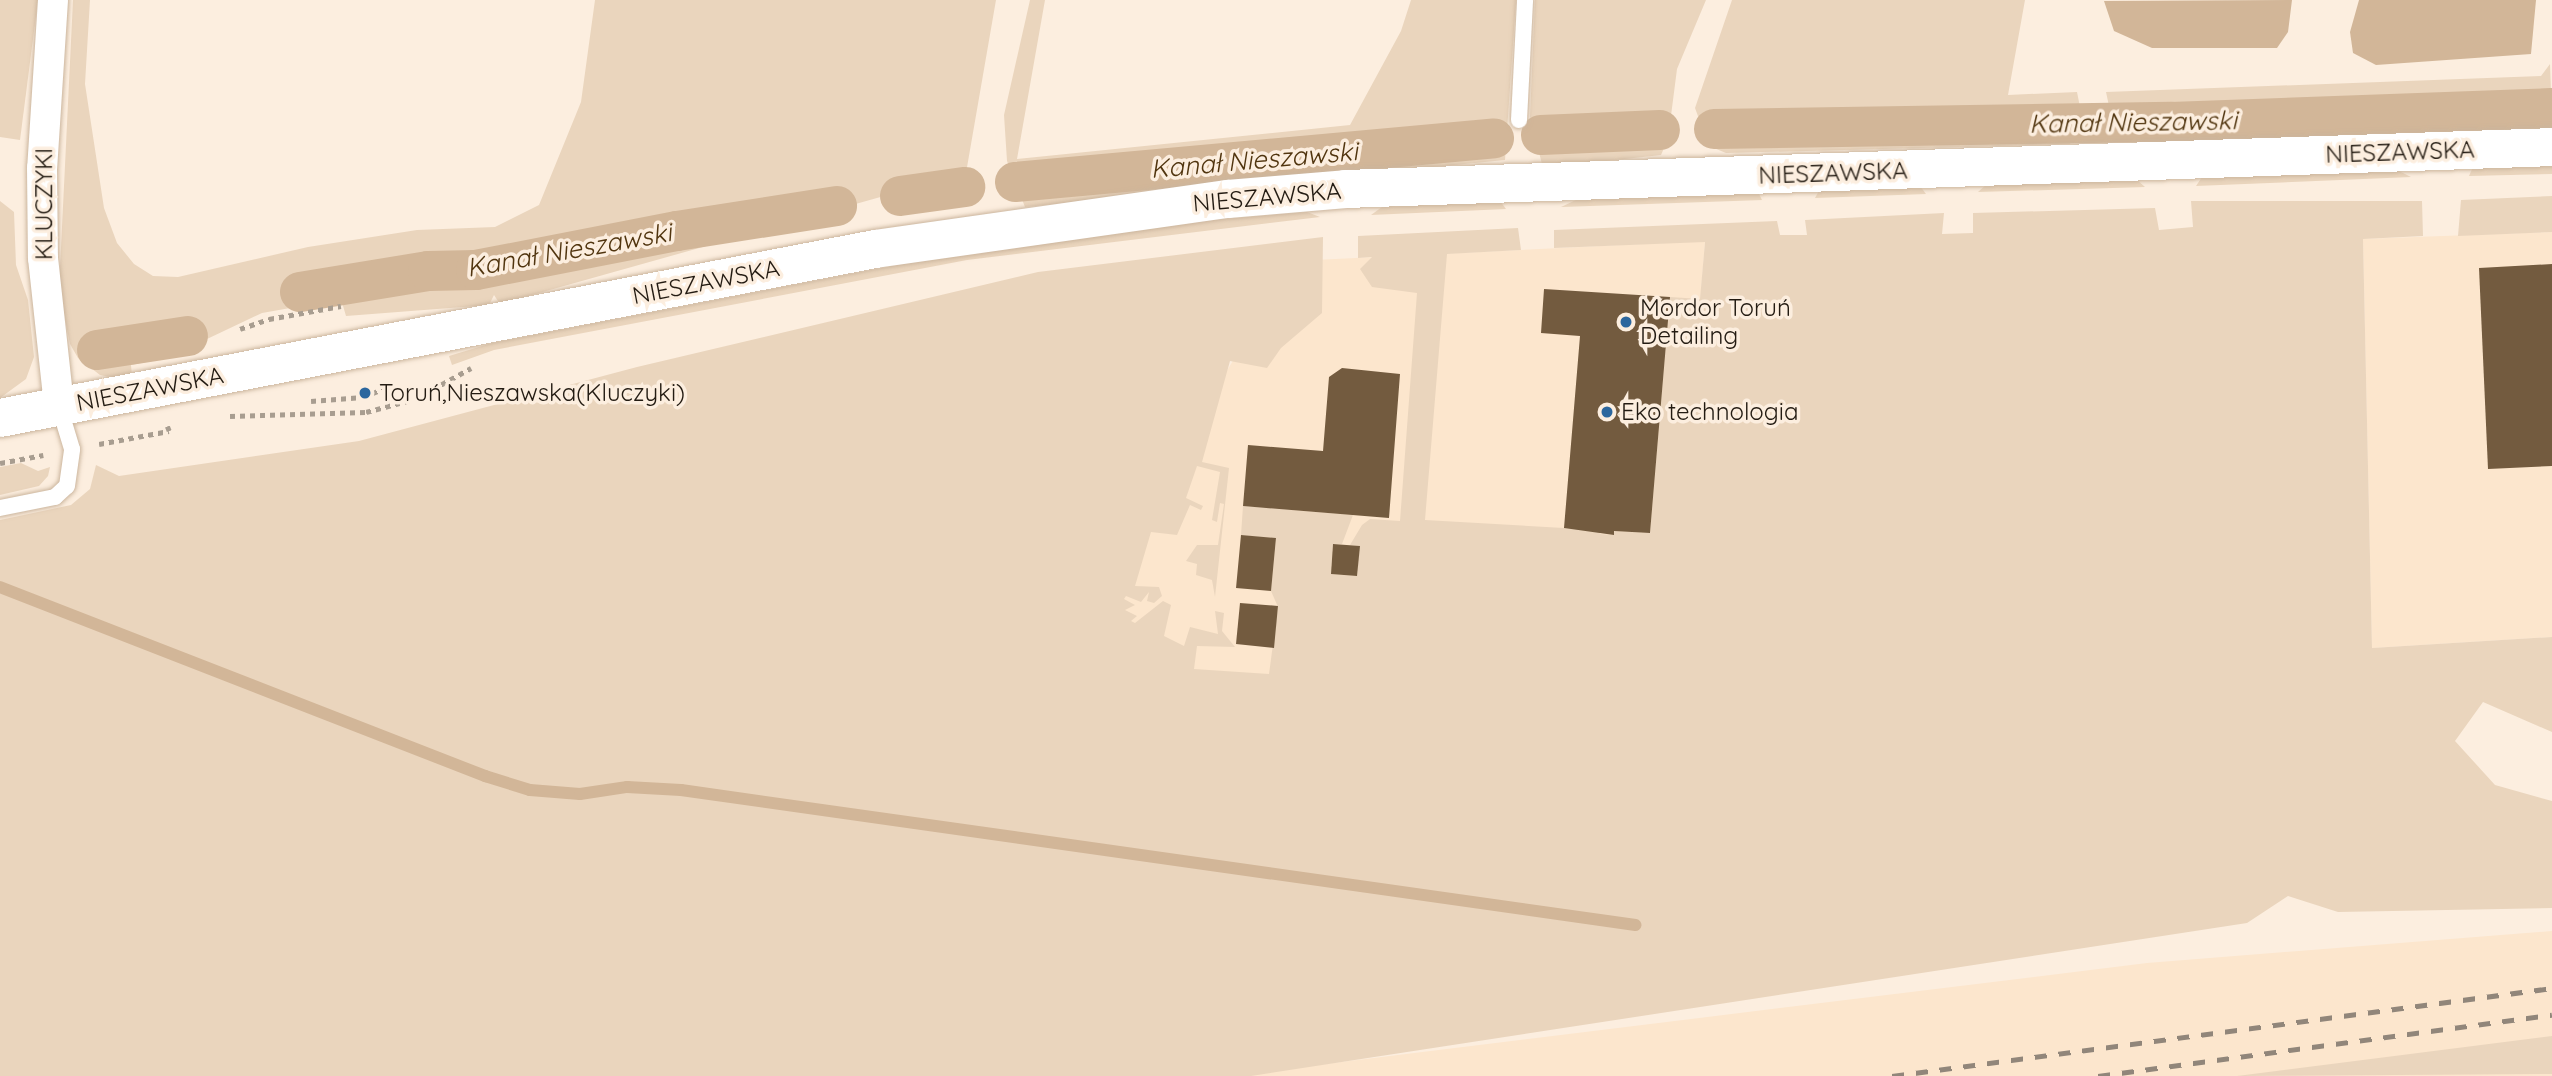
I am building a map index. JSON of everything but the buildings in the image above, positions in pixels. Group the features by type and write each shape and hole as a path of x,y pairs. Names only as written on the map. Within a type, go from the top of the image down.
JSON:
{"main road":[{"name":"NIESZAWSKA","path":"0,418 875,250 1228,199 1346,189 2552,147"}],"street":[{"name":"KLUCZYKI","path":"53,0 42,168 43,258 59,407"}],"lane":[{"path":"1519,120 1525,0"},
{"path":"0,508 55,497 67,486 72,449 59,407"}],"path":[{"path":"227,416 366,412 415,398 474,366"},
{"path":"157,423 174,420"}],"shaded area":[{"path":"0,0 38,0 20,140 0,137"},
{"path":"73,0 90,0 85,84 104,208 117,243 134,264 153,276 178,277 308,247 417,230 495,227 539,205 581,102 595,0 996,0 966,173 500,304 494,295 489,305 346,316 341,299 262,313 167,358 131,365 132,376 115,378 100,375 78,358 70,344 59,289"},
{"path":"1030,0 1045,0 1017,159 1350,125 1401,31 1411,0 1516,0 1505,160 1025,207 1007,161 1004,115"},
{"path":"1535,0 1706,0 1677,69 1668,139 1661,155 1543,168 1530,117"},
{"path":"1732,0 2025,0 2008,95 2077,92 2081,112 2070,144 1726,153 1709,146 1695,108"},
{"path":"2292,0 2288,32 2277,48 2152,48 2114,31 2104,1"},
{"path":"2359,0 2536,0 2531,54 2376,65 2353,53 2350,32"},
{"path":"2550,64 2552,121 2541,129 2131,139 2115,134 2106,92 2541,76"},
{"path":"2552,164 2552,174 2469,176 2473,167"},
{"path":"2399,171 2411,177 2196,186 2202,177"},
{"path":"2136,179 2145,187 1978,192 1987,184"},
{"path":"1920,186 1926,194 1815,198 1820,189"},
{"path":"1758,192 1762,200 1561,207 1578,199"},
{"path":"2552,196 2552,232 2458,236 2461,200"},
{"path":"0,201 14,212 16,265 28,300 34,357 26,379 0,398"},
{"path":"1500,201 1506,209 1371,215 1382,207"},
{"path":"2191,201 2422,201 2423,236 2363,239 2372,648 2552,637 2552,732 2483,702 2455,741 2495,785 2552,801 2552,908 2338,912 2288,896 2247,923 1251,1076 0,1076 0,520 71,505 90,489 96,465 119,476 359,441 637,367 1038,272 1323,237 1322,313 1281,348 1267,368 1230,361 1202,462 1229,468 1215,597 1212,580 1196,575 1197,564 1186,561 1197,545 1218,545 1224,504 1220,503 1217,522 1212,520 1220,472 1197,466 1186,498 1203,506 1201,510 1190,505 1177,535 1151,532 1135,586 1159,587 1162,596 1154,603 1147,601 1149,592 1141,602 1126,596 1124,599 1135,605 1125,610 1137,616 1131,621 1135,623 1163,601 1171,605 1164,636 1184,646 1190,627 1218,634 1215,611 1224,613 1222,631 1235,647 1197,646 1194,669 1269,674 1278,607 1271,591 1276,539 1241,535 1243,506 1353,515 1342,544 1333,544 1331,574 1357,576 1359,546 1350,545 1362,525 1370,519 1400,521 1417,293 1372,287 1360,269 1372,257 1358,258 1358,236 1518,228 1521,250 1447,254 1425,520 1599,530 1600,534 1613,535 1614,531 1650,533 1670,297 1700,299 1705,242 1554,248 1554,230 1777,221 1780,235 1807,235 1805,220 1944,213 1942,234 1973,233 1973,213 2155,208 2159,230 2193,227"},
{"path":"1307,212 1320,217 967,260 494,350 452,365 449,356 492,343 965,252 1163,224"},
{"path":"2552,232 2552,637 2372,648 2363,239"},
{"path":"1705,241 1671,664 1092,689 1138,516 1294,261"},
{"path":"21,463 38,471 50,467 48,476 39,486 0,495 0,467"},
{"path":"2552,931 2552,1076 1227,1076 2147,963"},
{"path":"2552,1036 2552,1074 2237,1076"}],"waterway":[{"name":"Kanał Nieszawski","path":"1714,129 2171,122 2551,108"},
{"name":"Kanał Nieszawski","path":"1541,135 1660,130"},
{"name":"Kanał Nieszawski","path":"1015,182 1494,138"},
{"name":"Kanał Nieszawski","path":"900,196 965,187"},
{"name":"Kanał Nieszawski","path":"300,292 428,271 476,270 677,231 837,206"},
{"name":"Kanał Nieszawski","path":"97,350 188,336"},
{"path":"0,587 485,776 530,790 580,794 627,787 681,790 1635,925"}],"railway":[{"path":"1892,1076 2552,988"},
{"path":"2098,1076 2552,1015"}],"place":[{"name":"Mordor Toruń Detailing","path":"1626,322"},
{"name":"Toruń,Nieszawska(Kluczyki)","path":"365,393"},
{"name":"Eko technologia","path":"1607,412"}]}
